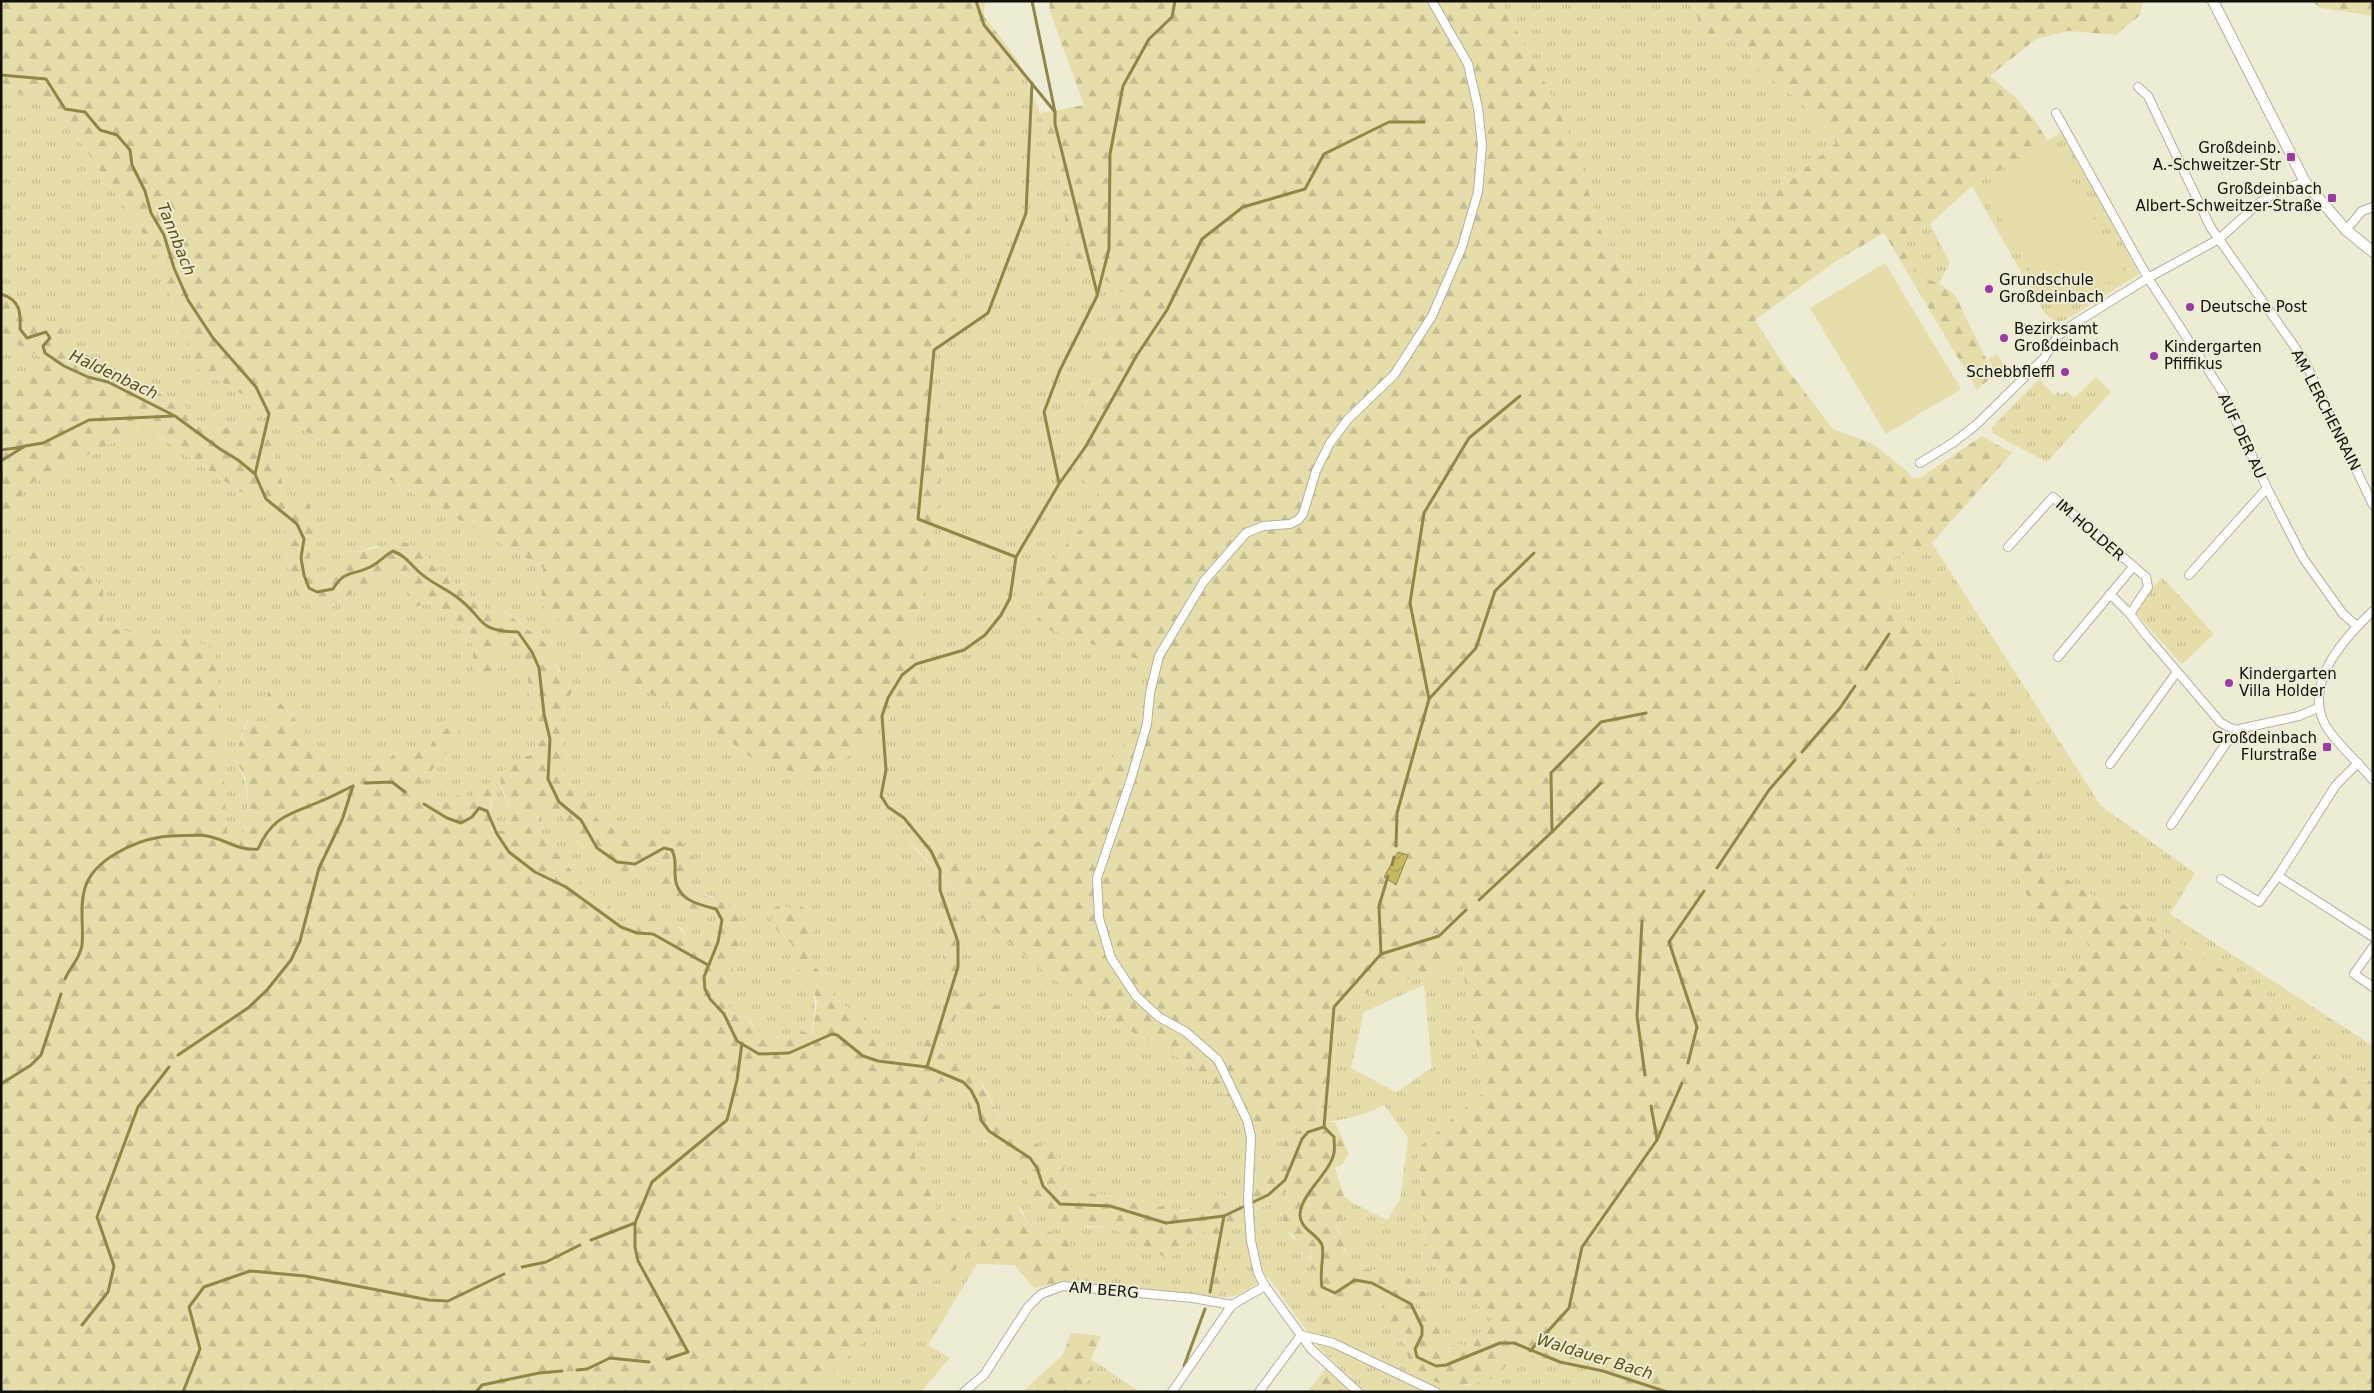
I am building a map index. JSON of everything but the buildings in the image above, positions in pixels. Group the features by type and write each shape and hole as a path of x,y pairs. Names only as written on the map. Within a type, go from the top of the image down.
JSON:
{"street":[{"path":"1358,1392 1321,1360 1264,1286 1258,1273 1251,1241 1248,1199 1251,1137 1247,1120 1218,1060 1186,1032 1159,1016 1136,996 1111,958 1099,918 1097,878 1131,780 1147,724 1150,693 1159,656 1204,581 1246,533 1263,526 1290,524 1298,520 1303,514 1316,471 1330,443 1348,419 1394,375 1432,316 1462,247 1478,192 1482,145 1478,108 1468,64 1432,1"},
{"path":"2213,1 2305,182 2346,230 2373,252"},
{"name":"AM LERCHENRAIN","path":"2138,87 2148,96 2210,228 2304,360 2373,505"},
{"name":"AUF DER AU","path":"2056,113 2148,278 2223,393 2267,488 2304,558 2343,614 2357,626"},
{"path":"1920,463 1936,455 1976,425 2044,358 2058,337 2069,326 2148,278 2219,239 2259,203 2278,191 2305,182"},
{"path":"2346,230 2362,211 2373,206"},
{"path":"2189,575 2267,488"},
{"name":"IM HOLDER","path":"2008,547 2053,497 2146,577 2148,587 2130,614"},
{"name":"IM HOLDER","path":"2058,657 2133,567"},
{"path":"2110,594 2130,614 2221,723 2235,730 2299,716 2318,708"},
{"path":"2373,610 2357,626 2335,655 2320,680 2318,708 2330,731 2373,780"},
{"path":"2110,764 2177,672"},
{"path":"2171,825 2235,730"},
{"path":"2221,879 2260,902 2336,785 2358,763"},
{"path":"2278,876 2373,937"},
{"path":"2373,947 2354,974 2373,987"},
{"name":"AM BERG","path":"964,1392 984,1375 1028,1307 1041,1294 1063,1286 1193,1298 1232,1305"},
{"path":"1172,1392 1232,1305 1264,1286"},
{"path":"1258,1392 1301,1335"},
{"path":"1301,1335 1333,1343 1436,1392"}],"green space":[{"path":"1,1 985,1 984,16 1019,62 986,137 953,320 927,363 946,446 922,600 908,638 922,680 868,744 814,777 758,763 735,745 626,679 541,604 543,568 195,367 156,252 67,122 1,82"},
{"path":"1049,1 1501,1 1551,94 1577,153 1599,227 1614,257 1650,305 1721,237 1836,143 1803,104 1753,65 1747,42 1702,32 1693,1 2143,1 2140,15 2116,35 2068,31 2036,39 1990,76 2015,97 2035,121 2048,141 1972,186 1930,224 1909,228 1902,246 1920,278 1939,283 1955,295 1994,375 1977,390 1884,233 1838,260 1755,320 1784,365 1833,429 1873,444 1907,471 1912,478 1920,478 1982,436 2012,453 1932,543 1892,558 1894,581 1885,594 1883,605 1892,610 1899,609 1939,653 1961,688 1999,706 2012,725 2039,783 2037,793 2043,864 2109,906 2125,905 2176,941 2265,996 2289,1019 2328,1074 2373,1082 2373,1134 2320,1118 2289,1089 2255,1069 2252,1099 2258,1115 2275,1141 2323,1184 2373,1213 2373,1392 1641,1392 1596,1369 1542,1364 1523,1346 1501,1371 1492,1378 1466,1385 1452,1385 1439,1383 1427,1378 1417,1370 1410,1360 1406,1348 1406,1333 1394,1327 1383,1316 1386,1308 1385,1301 1360,1297 1345,1304 1314,1299 1308,1292 1308,1282 1317,1271 1309,1267 1312,1252 1309,1247 1300,1246 1294,1236 1285,1230 1280,1206 1295,1190 1292,1187 1273,1202 1247,1214 1245,1193 1255,1189 1256,1182 1276,1160 1289,1132 1313,1129 1314,1123 1260,1125 1186,1062 1091,1009 994,930 909,841 930,845 985,880 1045,836 1118,752 1139,722 1159,666 1037,626 1051,562 1106,500 1079,476 1083,408 1125,295 1068,252 1062,187 1040,113 1084,105 1050,12","holes":["1989,812 1995,824 1993,849 2018,875 2038,920 2063,938 2092,937 2080,966 2073,974 2059,984 2034,996 2019,1000 1991,970 1978,975 1950,959 1935,928 1913,904 1909,877 1903,863","1398,852 1407,855 1395,885 1384,877","1461,961 1485,1091 1418,1148 1426,1257 1492,1318 1486,1330 1476,1334 1472,1346 1455,1344 1443,1351 1444,1335 1438,1315 1412,1308 1414,1303 1423,1300 1427,1295 1424,1291 1412,1292 1411,1280 1402,1274 1354,1268 1341,1260 1347,1240 1339,1234 1336,1223 1353,1203 1344,1196 1335,1168 1343,1163 1349,1154 1335,1122 1315,1122 1349,999"]},
{"path":"1501,1 1693,1 1702,32 1747,42 1753,65 1803,104 1836,143 1721,237 1650,305 1614,257 1599,227 1577,153 1551,94"},
{"path":"2311,1 2373,1 2373,16 2321,8"},
{"path":"1019,62 1040,113 1062,187 1068,252 1125,295 1083,408 1079,476 1106,500 1051,562 1160,666 1139,722 1118,752 1045,836 985,880 930,845 909,842 994,930 1091,1009 1186,1062 1243,1109 1315,1123 1313,1129 1289,1132 1276,1160 1266,1170 1255,1189 1248,1214 1273,1202 1292,1187 1295,1190 1280,1206 1285,1227 1291,1237 1309,1247 1312,1252 1309,1258 1318,1271 1308,1282 1358,1296 1369,1296 1385,1301 1394,1327 1406,1333 1404,1343 1467,1386 1494,1377 1523,1346 1542,1364 1596,1369 1641,1392 1401,1392 1398,1390 1396,1392 1367,1392 1319,1348 1268,1277 1240,1294 1218,1297 1237,1204 1221,1194 1196,1206 1177,1211 1168,1211 1152,1203 1060,1188 1065,1164 1056,1155 1054,1143 1038,1146 1006,1129 983,1084 940,1052 961,1005 969,1010 983,1013 983,1019 998,1006 986,1003 984,996 969,990 963,983 959,922 938,883 933,899 942,908 937,928 943,942 943,1021 933,1027 921,1049 903,1053 866,1033 855,1014 833,996 825,978 814,965 810,952 811,938 816,924 783,938 791,943 795,956 813,989 815,1011 811,1034 799,1033 774,1037 759,1031 745,1014 734,1014 723,998 738,951 713,896 692,893 690,881 693,857 648,837 631,845 617,829 602,825 583,798 562,776 568,757 559,730 563,708 574,688 553,661 550,647 508,613 489,611 430,563 423,549 375,546 360,552 349,551 325,579 315,578 310,556 317,536 310,519 310,504 286,494 274,458 276,439 239,421 220,430 195,419 183,405 152,387 126,383 84,352 66,343 62,328 31,315 13,292 1,285 1,82 67,122 156,252 195,367 543,568 541,604 626,679 735,745 758,763 922,680 908,638 922,600 946,446 927,363 953,320 986,137"},
{"path":"2063,131 2139,274 2066,320 2056,321 2044,312 1972,186"},
{"path":"2053,147 2125,273 2055,313 1983,187"},
{"path":"1930,224 1950,263 1939,283 1920,279 1902,246 1909,228"},
{"path":"1885,263 1961,389 1886,434 1810,308"},
{"path":"1,285 15,294 23,307 31,315 62,328 66,343 84,352 126,383 152,387 183,405 195,419 220,430 239,421 259,421 276,439 274,458 286,494 310,504 310,519 318,536 310,556 315,578 325,579 349,551 360,552 401,541 423,549 430,563 489,611 507,613 550,647 553,661 559,671 570,672 574,688 563,708 559,730 568,757 562,776 583,798 602,825 617,829 631,845 648,837 667,832 680,841 693,857 690,881 692,893 725,903 738,916 740,925 738,951 732,975 733,989 724,998 734,1014 745,1014 751,1025 765,1034 778,1038 800,1031 812,1034 817,1001 808,976 797,969 791,943 783,938 771,922 773,909 782,904 788,908 799,904 807,911 816,924 811,938 810,952 814,965 825,978 833,996 855,1014 862,1016 865,1021 863,1027 867,1033 903,1053 921,1049 933,1027 943,1021 943,942 937,928 942,908 933,899 938,883 959,922 963,983 969,990 984,996 986,1003 998,1006 1001,1011 983,1019 983,1013 969,1010 961,1005 940,1052 962,1068 974,1070 1006,1129 1038,1145 1054,1143 1058,1147 1056,1155 1065,1164 1060,1188 1152,1203 1157,1207 1167,1205 1173,1210 1178,1208 1182,1212 1221,1194 1237,1204 1218,1297 1206,1296 1213,1234 1198,1231 1179,1254 1166,1258 1112,1228 1056,1223 1032,1200 1024,1187 1027,1167 981,1138 978,1128 978,1115 969,1110 965,1088 939,1081 937,1099 929,1101 927,1122 918,1139 915,1157 936,1206 987,1242 995,1225 1007,1216 1008,1204 1017,1204 1027,1223 1065,1238 1072,1247 1062,1252 1067,1265 1080,1271 1078,1283 1066,1282 1034,1288 1014,1265 977,1264 982,1240 955,1270 930,1282 883,1322 811,1392 1,1392 1,558 4,560 33,552 88,570 103,590 103,626 133,633 181,638 215,647 228,844 238,849 246,822 248,793 244,775 234,758 248,720 269,728 278,727 278,716 266,698 269,689 351,787 360,761 371,765 390,759 394,753 412,748 425,755 435,738 454,723 459,730 455,739 445,755 427,776 418,792 428,801 443,805 451,798 459,795 464,805 473,801 475,789 492,782 495,793 490,805 491,829 503,831 511,829 510,816 501,784 501,775 506,767 537,753 525,657 517,646 497,646 498,670 494,692 476,681 470,629 429,603 413,607 406,585 409,570 376,579 331,606 301,601 291,587 282,517 261,506 145,427 29,484 1,530 1,380 17,379 23,375 31,361 47,361 25,349 1,332","holes":["542,811 561,815 586,851 593,859 610,871 621,876 644,862 662,864 662,885 667,902 682,911 705,912 718,916 721,925 712,939 689,942 674,922 664,915 652,911 636,922 619,922 606,903 589,892 541,833"]},
{"path":"1,332 25,349 49,361 15,381 1,380"},
{"path":"1997,354 2007,370 1998,375 1988,359"},
{"path":"2096,377 2111,392 2047,462 1994,434 1991,428 2039,379 2054,395 2058,392 2062,395 2067,391 2074,398"},
{"path":"145,427 261,506 282,517 291,587 332,606 376,579 409,570 429,603 470,629 476,681 498,670 497,646 517,646 525,657 537,753 529,755 501,787 512,819 511,830 503,831 491,828 491,810 495,793 464,806 451,798 443,805 428,801 418,792 435,738 425,755 391,759 371,765 361,761 351,787 270,690 266,698 278,716 279,727 269,728 247,720 234,758 245,781 248,803 247,813 239,849 228,844 224,809 133,633 102,626 103,590 33,552 4,560 1,558 1,530 29,484"},
{"path":"1932,543 2101,806 2195,873 2170,914 2373,1046 2373,1082 2328,1074 2289,1019 2265,996 2176,941 2125,905 2109,906 2043,864 2037,793 2039,783 1999,706 1961,688 1939,653 1892,610 1883,605 1885,594 1893,581 1892,558"},
{"path":"2162,577 2214,634 2183,663 2180,663 2136,613 2138,606"},
{"path":"542,811 561,815 583,849 621,876 645,862 662,864 662,885 682,911 705,912 718,916 722,925 712,939 688,942 683,929 652,911 636,922 619,922 606,903 589,892 541,833"},
{"path":"1989,812 1995,824 1993,849 2018,875 2038,920 2093,937 2083,962 2066,980 2051,989 2019,1000 1991,970 1978,975 1950,959 1935,928 1913,904 1909,877 1902,863"},
{"path":"1461,961 1485,1091 1418,1148 1426,1257 1493,1318 1486,1330 1476,1335 1472,1346 1455,1344 1442,1351 1429,1312 1412,1308 1414,1303 1423,1300 1412,1292 1402,1274 1354,1268 1340,1260 1346,1249 1336,1223 1353,1203 1387,1220 1400,1200 1408,1138 1384,1105 1342,1120 1315,1123 1349,999","holes":["1424,985 1432,1068 1396,1092 1351,1068 1364,1012"]},
{"path":"2255,1068 2289,1089 2320,1118 2373,1134 2373,1213 2323,1184 2275,1141 2258,1115 2252,1099"},
{"path":"939,1080 965,1088 969,1110 978,1115 983,1141 1012,1156 1027,1167 1087,1227 1112,1228 1135,1240 1190,1240 1198,1231 1213,1234 1206,1296 1078,1283 1080,1271 1067,1265 1061,1252 1072,1247 1065,1238 1027,1223 1021,1208 995,1225 987,1242 936,1206 915,1157 918,1139 927,1122 929,1101 937,1099"},
{"path":"982,1239 977,1264 928,1345 950,1358 923,1389 926,1392 811,1392 883,1322 930,1282 955,1270"},
{"path":"1071,1333 1101,1336 1091,1359 1093,1371 1080,1392 1022,1392 1063,1355"},
{"path":"1091,1359 1140,1392 1080,1392 1093,1371"},
{"path":"1332,1361 1367,1392 1307,1392"}],"water":[{"path":"1398,852 1408,855 1396,885 1384,877"}],"waterway":[{"path":"976,1 984,25 1055,112"},
{"path":"1032,1 1055,112 1055,124 1097,293"},
{"path":"1059,483 1044,412 1060,370 1097,296 1109,249 1110,154 1123,86 1149,39 1172,17 1175,1"},
{"name":"Tannbach","path":"1,75 46,79 65,109 85,112 100,130 117,135 130,150 132,165 145,191 151,213 164,235 174,268 188,300 213,338 256,387 269,414 255,474"},
{"path":"1016,557 918,519 934,350 988,313 1026,213 1032,83"},
{"path":"927,1067 958,967 958,942 940,890 940,870 931,851 904,818 888,807 881,796 886,770 882,716 888,698 902,675 916,664 964,650 985,635 1001,615 1010,598 1016,557 1059,484 1086,446 1137,355 1167,310 1202,239 1243,207 1305,189 1324,154 1389,122 1424,122"},
{"name":"Waldauer Bach","path":"1,294 16,303 20,317 20,329 27,338 46,332 50,338 43,346 45,353 64,366 88,377 108,382 175,416 255,474 266,499 297,524 304,539 301,558 309,588 317,592 333,589 341,578 364,570 393,551 405,558 428,579 467,605 488,626 494,629 518,632 532,652 539,668 544,714 550,739 548,779 559,802 581,820 597,848 617,862 635,864 664,848 672,850 675,859 678,889 688,899 716,909 722,920 718,942 704,977 705,989 710,999 724,1014 737,1041 759,1054 789,1053 832,1034 837,1035 863,1056 878,1061 927,1067 963,1082 971,1090 978,1104 981,1120 989,1131 1030,1158 1037,1168 1043,1186 1060,1204 1110,1206 1166,1223 1224,1216 1268,1195 1285,1180 1302,1139 1308,1132 1324,1127 1334,1137 1334,1153 1327,1168 1305,1199 1300,1214 1303,1224 1322,1245 1322,1287 1335,1293 1355,1280 1372,1283 1411,1304 1422,1327 1422,1335 1415,1349 1417,1357 1436,1366 1446,1365 1500,1343 1514,1343 1560,1362 1603,1371 1667,1392"},
{"path":"1396,846 1397,813 1429,699 1410,603 1424,513 1469,438 1520,396"},
{"path":"1,461 25,446 43,443 89,420 173,416"},
{"path":"1,450 23,447"},
{"path":"1,471 1,483"},
{"path":"1429,699 1476,648 1495,591 1534,553"},
{"path":"1866,669 1889,634"},
{"path":"1802,752 1840,708 1855,686"},
{"path":"1479,900 1552,832 1551,773 1601,722 1646,713"},
{"path":"1717,868 1769,790 1795,760"},
{"path":"365,783 392,782 405,792"},
{"path":"1552,832 1601,783"},
{"path":"65,979 79,955 82,945 82,902 85,888 89,878 105,861 127,848 161,837 199,835 243,848 258,849 270,829 291,813 353,786"},
{"path":"178,1055 248,1008 267,990 291,960 300,941 319,868 342,820 353,786"},
{"path":"424,804 447,818 461,823 472,817 479,808 487,811 497,834 509,852 535,872 566,887 621,927 637,933 653,934 708,965"},
{"path":"1392,865 1394,857"},
{"path":"1381,954 1379,906 1388,876"},
{"path":"1688,1063 1697,1027 1669,942 1704,891"},
{"path":"1324,1127 1334,1007 1381,954 1439,936 1466,910"},
{"path":"1642,921 1637,1016 1645,1075"},
{"path":"1,1084 31,1065 41,1055 61,994"},
{"path":"667,1359 688,1352 638,1261 635,1247 635,1223 652,1182 727,1120 737,1080 742,1043"},
{"path":"82,1325 108,1292 114,1266 97,1217 138,1107 169,1067"},
{"path":"1530,1351 1569,1308 1582,1247 1657,1140 1682,1083"},
{"path":"1651,1106 1657,1139"},
{"path":"1210,1292 1224,1216"},
{"path":"591,1240 635,1223"},
{"path":"522,1267 546,1262 580,1245"},
{"path":"183,1392 200,1349 189,1307 204,1287 250,1271 305,1276 429,1300 448,1301 504,1274"},
{"path":"1184,1366 1205,1309"},
{"path":"577,1370 587,1369 610,1358 649,1362"},
{"path":"476,1392 482,1385 539,1373 562,1371"}],"place":[{"name":"Großdeinb. A.-Schweitzer-Str","path":"2291,157"},
{"name":"Großdeinbach Albert-Schweitzer-Straße","path":"2332,198"},
{"name":"Grundschule Großdeinbach","path":"1989,289"},
{"name":"Deutsche Post","path":"2190,307"},
{"name":"Bezirksamt Großdeinbach","path":"2004,338"},
{"name":"Kindergarten Pfiffikus","path":"2154,356"},
{"name":"Schebbfleffl","path":"2065,372"},
{"name":"Kindergarten Villa Holder","path":"2229,683"},
{"name":"Großdeinbach Flurstraße","path":"2327,747"}],"water label":[{"name":"Haldenbach","path":"114,374"}]}
